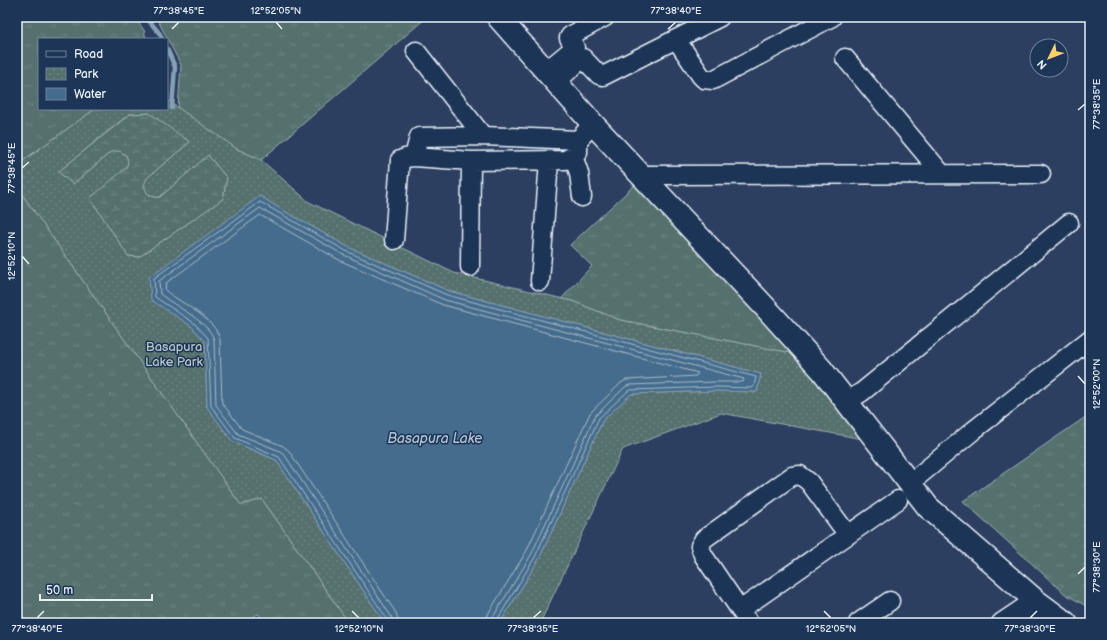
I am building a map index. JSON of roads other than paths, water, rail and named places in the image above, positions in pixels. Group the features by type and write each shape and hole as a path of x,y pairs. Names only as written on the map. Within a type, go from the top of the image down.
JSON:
{"street":[{"path":"605,17 570,36 569,38 579,53 599,75 603,76 720,17"},
{"path":"676,39 701,76 704,79 713,80 832,17"},
{"path":"507,20 551,76 593,124 765,307 822,370 846,402 904,492 928,507 1040,604 1066,623"},
{"path":"416,52 483,136"},
{"path":"551,76 579,53"},
{"path":"845,58 942,174"},
{"path":"394,240 400,160 414,157 471,161 565,160 576,148 593,124"},
{"path":"414,157 419,137 483,136 576,148"},
{"path":"576,148 582,197"},
{"path":"470,267 471,161"},
{"path":"540,281 549,161"},
{"path":"642,176 1041,174"},
{"path":"846,402 862,392 1069,223"},
{"path":"848,535 809,482 800,475 792,476 704,539 700,546 703,555 745,616 904,492 974,430 1090,339"},
{"path":"858,623 890,601"},
{"path":"1001,623 1040,604"},
{"path":"1024,623 1040,604"}],"water":[{"name":"Basapura Lake","path":"260,196 348,247 449,291 761,374 757,392 716,391 631,394 603,420 539,559 500,623 385,623 276,460 232,441 207,407 205,341 191,326 151,300 149,277"}],"waterway":[{"path":"146,17 162,38"},
{"path":"168,51 175,67 172,108"}],"park label":[{"name":"Basapura Lake Park","path":"174,354"}]}
